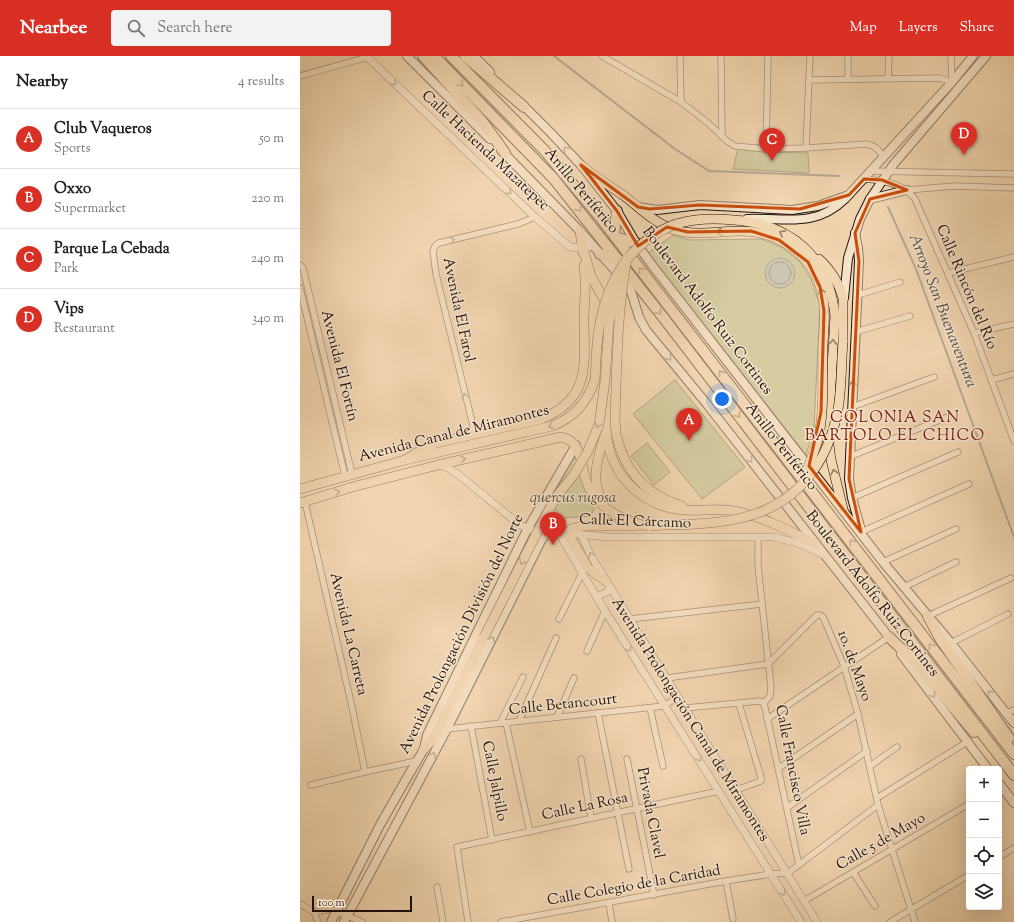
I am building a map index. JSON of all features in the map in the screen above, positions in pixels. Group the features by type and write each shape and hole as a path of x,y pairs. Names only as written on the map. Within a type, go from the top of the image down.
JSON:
{"highway":[{"path":"423,56 482,121 505,153"},
{"name":"Anillo Periférico","path":"434,56 554,178 623,259 1014,775"},
{"name":"Anillo Periférico","path":"452,56 545,151 615,236 1014,754"},
{"path":"465,56 524,107"},
{"path":"617,211 615,236 636,243"},
{"path":"596,250 623,259 622,276"},
{"path":"928,616 941,640 1001,725 1014,747"},
{"path":"889,637 916,664 965,722 996,752"}],"main road":[{"name":"Boulevard Adolfo Ruiz Cortines","path":"407,56 505,153 622,276 631,291 639,317 646,330 706,403 826,556 986,766"},
{"name":"Boulevard Adolfo Ruiz Cortines","path":"474,56 581,165 617,211 636,243 883,562 1014,723"},
{"path":"734,220 766,218 803,220 831,210 841,203 864,179 952,82 973,56"},
{"path":"606,581 588,568 559,532 582,526 647,526 723,521 758,514 788,498 801,486 814,470 824,455 831,438 838,407 843,342 844,298 848,258 855,233 863,213 870,199 889,170 986,56"},
{"path":"581,165 659,223 676,231 751,232 773,237 791,247 808,262 820,287 824,305 821,412 818,438 801,486"},
{"path":"870,199 906,190"},
{"path":"638,207 657,210 700,205 792,210 818,206 849,195"},
{"name":"Avenida Canal de Miramontes","path":"300,489 405,460 546,428 557,424 573,414 583,404 591,391 594,379 598,336 604,307 623,259 650,237 670,226 695,220 724,219 753,222 772,227 804,247"},
{"path":"580,231 589,269 607,306 612,322 607,427 608,444 613,459 627,482 636,492 661,506 685,510 725,510 743,513 781,527 816,544"},
{"path":"855,233 859,255 849,479 852,498 861,532"},
{"path":"804,247 822,262 833,275 844,298"},
{"path":"804,247 814,258 822,271 831,291 834,307 835,316 828,437 831,460 843,510"},
{"path":"405,460 436,443 537,420 549,416 567,404 578,390 584,370 584,310 586,292 583,248"},
{"path":"622,276 615,418 616,434 620,448 624,459 633,474 652,492 673,503 703,510"},
{"path":"424,749 434,738 544,518 556,497 573,476 587,453 599,425 605,381 609,322 622,276"},
{"path":"607,427 599,454 595,476 599,495 608,510"},
{"name":"Avenida Canal de Miramontes","path":"302,502 356,486 438,465 558,437 568,439 576,445"},
{"path":"576,445 582,461 585,477 591,491 599,502 608,510 623,518 647,526"},
{"name":"Avenida Prolongación División del Norte","path":"331,922 378,828 424,749 427,734 528,528 576,445"},
{"name":"Avenida Prolongación División del Norte","path":"346,918 447,729 543,537 559,532"},
{"path":"522,541 530,541 537,549"},
{"path":"1002,788 1014,803"},
{"path":"378,828 384,831 392,832"},
{"path":"378,828 383,832 388,840"}],"street":[{"path":"602,56 681,102 696,113 727,142 736,146 766,149 867,144 874,145 880,150 883,157"},
{"path":"680,56 681,102"},
{"path":"721,56 722,136"},
{"path":"766,149 768,56"},
{"path":"806,148 810,56"},
{"path":"848,56 848,80"},
{"path":"888,79 889,56"},
{"path":"809,80 939,78 952,82 952,56"},
{"path":"300,76 367,57"},
{"name":"Calle Hacienda Mazatepec","path":"367,57 535,217 570,247 596,250"},
{"path":"870,171 889,170 1014,174"},
{"path":"864,179 882,180 906,190 954,186 1014,188"},
{"name":"Calle Rincón del Río","path":"906,190 915,199 974,333 1012,426 1014,441"},
{"name":"Avenida El Farol","path":"475,434 436,274 434,246 439,243 518,224 535,217"},
{"path":"948,273 1014,257"},
{"name":"Avenida El Fortín","path":"300,265 303,268 349,475"},
{"path":"858,295 900,282"},
{"name":"Avenida El Fortín","path":"300,288 349,475"},
{"path":"855,332 910,316"},
{"path":"974,333 1014,324"},
{"path":"992,380 1014,374"},
{"path":"852,407 934,377"},
{"path":"849,457 947,417"},
{"path":"852,498 958,452"},
{"name":"Calle El Cárcamo","path":"438,465 448,468 459,475 514,521 528,528 539,531 608,537 774,538 792,541 809,547 826,556"},
{"path":"861,532 969,484"},
{"name":"Avenida La Carreta","path":"302,502 352,707 365,772"},
{"path":"883,562 956,529"},
{"name":"Avenida Prolongación Canal de Miramontes","path":"559,532 605,611 801,922"},
{"name":"Avenida Prolongación Canal de Miramontes","path":"581,534 591,556 606,581 817,922"},
{"name":"Calle Francisco Villa","path":"758,537 758,566 771,686 770,696 764,703 788,807 799,865"},
{"path":"904,587 956,562"},
{"path":"559,619 582,573"},
{"path":"928,616 1011,578"},
{"path":"597,598 612,589"},
{"path":"630,619 762,604"},
{"path":"587,650 605,611"},
{"path":"950,643 1008,614"},
{"name":"1o. de Mayo","path":"768,664 817,615 823,617 844,666 858,714 878,805 916,922"},
{"path":"767,719 889,637"},
{"path":"519,722 556,638"},
{"path":"667,678 768,664"},
{"path":"523,677 503,723 530,832"},
{"path":"557,717 574,678"},
{"name":"Calle Betancourt","path":"447,729 650,708 664,706 678,697"},
{"path":"685,708 760,701 764,703"},
{"path":"736,790 757,783 761,780 739,704"},
{"path":"650,708 663,766"},
{"path":"1006,713 1014,710"},
{"path":"598,713 629,869"},
{"path":"779,768 858,714"},
{"name":"Calle Jalpillo","path":"471,726 492,840"},
{"path":"877,798 968,742"},
{"path":"870,766 896,747"},
{"path":"788,807 867,752"},
{"path":"581,759 591,818"},
{"name":"Privada Clavel","path":"627,759 638,808 654,895"},
{"path":"311,785 416,761"},
{"name":"Calle La Rosa","path":"468,922 457,848 719,791"},
{"path":"788,873 878,805"},
{"name":"Calle 5 de Mayo","path":"804,901 966,806"},
{"path":"1002,855 1014,848"},
{"path":"853,872 875,906"},
{"name":"Calle Colegio de la Caridad","path":"501,922 726,881 788,873"},
{"path":"890,922 966,877"},
{"path":"726,881 733,919"},
{"path":"437,887 443,922"},
{"path":"609,903 612,922"},
{"path":"300,904 314,912 318,922"},
{"path":"314,912 332,908 337,910 346,918 362,922"}],"highlighted area":[{"path":"581,165 638,207 650,209 700,205 800,209 849,195 864,179 882,180 907,190 870,199 855,233 859,261 849,479 861,532 809,466 821,412 824,311 820,287 808,262 779,240 751,231 688,232 667,227 638,246 617,211"}],"green space":[{"path":"738,149 766,152 808,153 809,173 733,169"},
{"path":"673,235 690,240 762,239 783,248 800,262 811,279 820,305 814,427 806,455 648,253"},
{"path":"675,380 745,467 702,499 633,414"},
{"path":"647,443 670,472 654,485 631,456"},
{"name":"quercus rugosa","path":"573,456 578,460 596,503 591,516 561,518 551,502"}],"water":[{"path":"780,258 791,262 795,273 791,284 780,288 769,284 765,273 769,262"}],"waterway":[{"name":"Arroyo San Buenaventura","path":"554,56 675,149 709,171 839,176"},
{"name":"Arroyo San Buenaventura","path":"888,207 916,269 1014,537"}],"place":[{"name":"Vips","path":"964,155"},
{"name":"Parque La Cebada","path":"772,161"},
{"name":"Club Vaqueros","path":"689,441"},
{"name":"Oxxo","path":"553,545"}],"district":[{"name":"COLONIA SAN BARTOLO EL CHICO","path":"895,427"}]}
